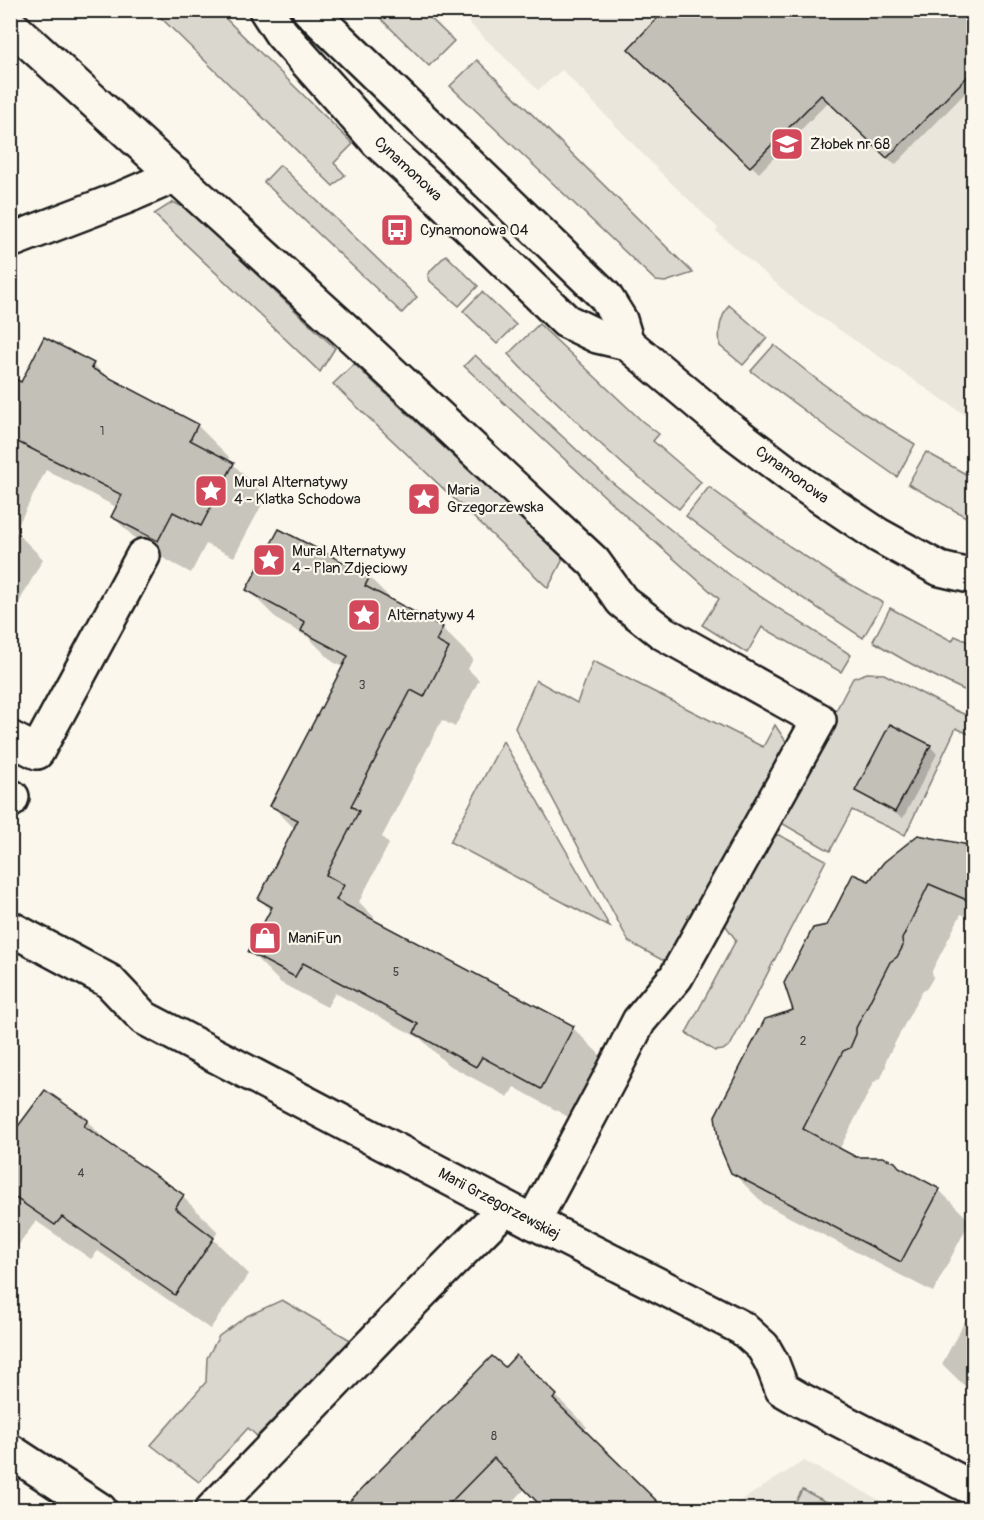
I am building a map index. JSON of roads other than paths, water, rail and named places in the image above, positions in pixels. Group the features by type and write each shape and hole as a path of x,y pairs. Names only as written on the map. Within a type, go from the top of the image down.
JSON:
{"street":[{"name":"Cynamonowa","path":"266,10 281,33 378,142 566,321 597,336 627,343 727,427 802,484 878,535 940,569 974,577"},
{"path":"309,10 605,296 620,320 627,343"},
{"path":"10,26 361,344 594,562 622,601 663,633 819,720 676,977 639,1022 519,1215 411,1303 212,1509"},
{"path":"10,241 176,175"},
{"path":"24,745 143,556"},
{"name":"Cynamonowa","path":"940,569 965,595 974,599"},
{"name":"Marii Grzegorzewskiej","path":"10,928 109,981 144,1018 519,1215 742,1328 763,1347 782,1389 974,1489"},
{"path":"10,1451 100,1509"}],"place":[{"name":"Żłobek nr 68","path":"787,144"},
{"name":"Cynamonowa 04","path":"397,230"},
{"name":"Mural Alternatywy 4 - Klatka Schodowa","path":"211,491"},
{"name":"Maria Grzegorzewska","path":"424,499"},
{"name":"Mural Alternatywy 4 - Plan Zdjęciowy","path":"269,560"},
{"name":"Alternatywy 4","path":"364,615"},
{"name":"ManiFun","path":"265,938"}]}
